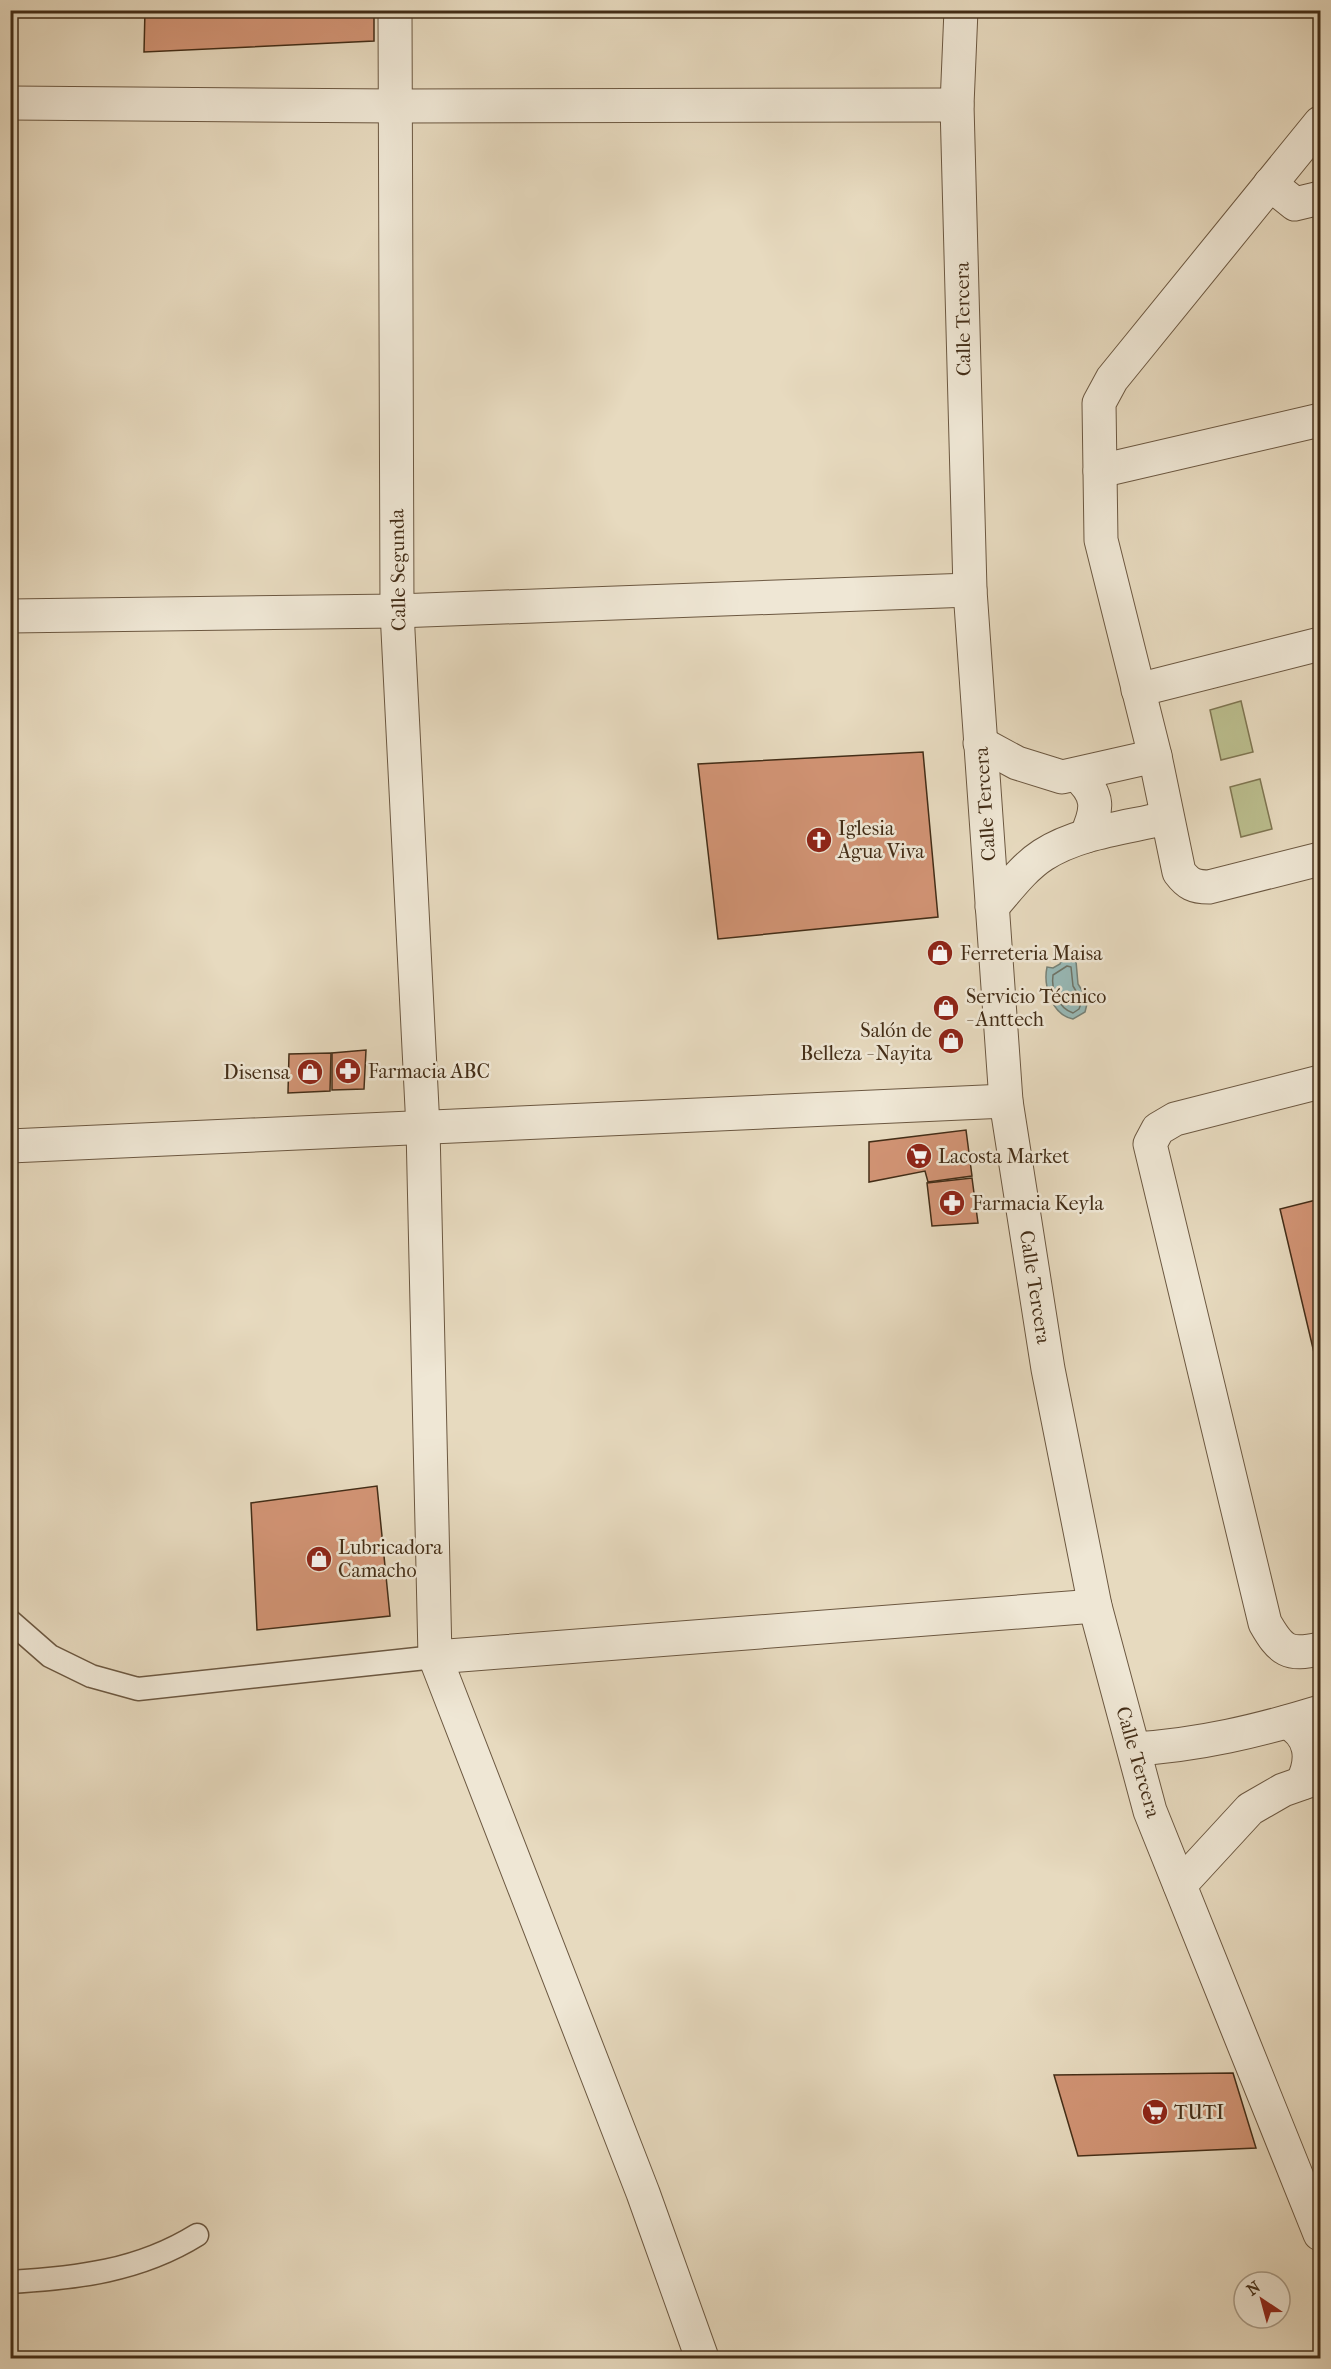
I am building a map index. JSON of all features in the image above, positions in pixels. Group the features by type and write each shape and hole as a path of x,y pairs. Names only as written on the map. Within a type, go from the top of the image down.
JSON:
{"street":[{"name":"Calle Segunda","path":"395,10 397,611 423,1128 435,1657 643,2193 702,2358"},
{"name":"Calle Tercera","path":"961,10 957,105 970,590 1006,1101 1048,1368 1095,1606 1150,1810 1320,2234"},
{"path":"10,103 396,106 957,105"},
{"path":"1320,123 1113,379 1099,403 1101,540 1155,756 1179,872 1186,882 1196,887 1209,887 1320,860"},
{"path":"1270,184 1295,204 1320,198"},
{"path":"1100,471 1320,420"},
{"path":"10,616 397,611 970,590"},
{"path":"1138,690 1320,644"},
{"path":"980,743 1017,763 1062,777 1155,756"},
{"path":"1077,775 1089,785 1096,805 1094,820 1086,836"},
{"path":"992,908 1024,871 1042,856 1068,842 1166,818"},
{"path":"1320,1082 1175,1119 1158,1129 1150,1144 1265,1623 1277,1645 1289,1652 1320,1649"},
{"path":"10,1146 1006,1101"},
{"path":"435,1657 1095,1606"},
{"path":"1134,1749 1194,1744 1250,1733 1320,1712"},
{"path":"1180,1885 1250,1809 1283,1790 1311,1780 1309,1746 1297,1727 1287,1722"}],"lane":[{"path":"10,1621 50,1656 91,1676 138,1689 435,1657"},
{"path":"10,2282 60,2279 135,2265 167,2253 197,2235"}],"green space":[{"path":"1241,701 1253,752 1221,760 1210,710"},
{"path":"1260,779 1272,829 1241,837 1230,787"}],"water":[{"path":"1065,951 1076,961 1078,984 1088,1000 1085,1012 1073,1019 1054,1006 1046,983 1047,967 1053,968 1060,964"}],"building":[{"path":"145,10 374,10 374,41 144,52"},
{"name":"Iglesia Agua Viva","path":"923,752 938,917 718,939 698,764"},
{"name":"Farmacia ABC","path":"366,1050 364,1089 332,1090 332,1053"},
{"name":"Disensa","path":"331,1053 330,1091 288,1093 289,1054"},
{"name":"Lacosta Market","path":"966,1130 972,1176 928,1182 925,1171 869,1182 869,1142"},
{"name":"Farmacia Keyla","path":"972,1178 978,1223 932,1226 927,1183"},
{"path":"1320,1199 1320,1378 1280,1209"},
{"name":"Lubricadora Camacho","path":"377,1486 390,1616 257,1630 251,1503"},
{"name":"TUTI","path":"1233,2073 1256,2148 1078,2156 1054,2075"}],"place":[{"name":"Iglesia Agua Viva","path":"819,840"},
{"name":"Ferreteria Maisa","path":"940,953"},
{"name":"Servicio Técnico - Anttech","path":"946,1008"},
{"name":"Salón de Belleza - Nayita","path":"951,1041"},
{"name":"Farmacia ABC","path":"348,1071"},
{"name":"Disensa","path":"310,1072"},
{"name":"Lacosta Market","path":"919,1156"},
{"name":"Farmacia Keyla","path":"952,1203"},
{"name":"Lubricadora Camacho","path":"319,1559"},
{"name":"TUTI","path":"1155,2112"}]}
